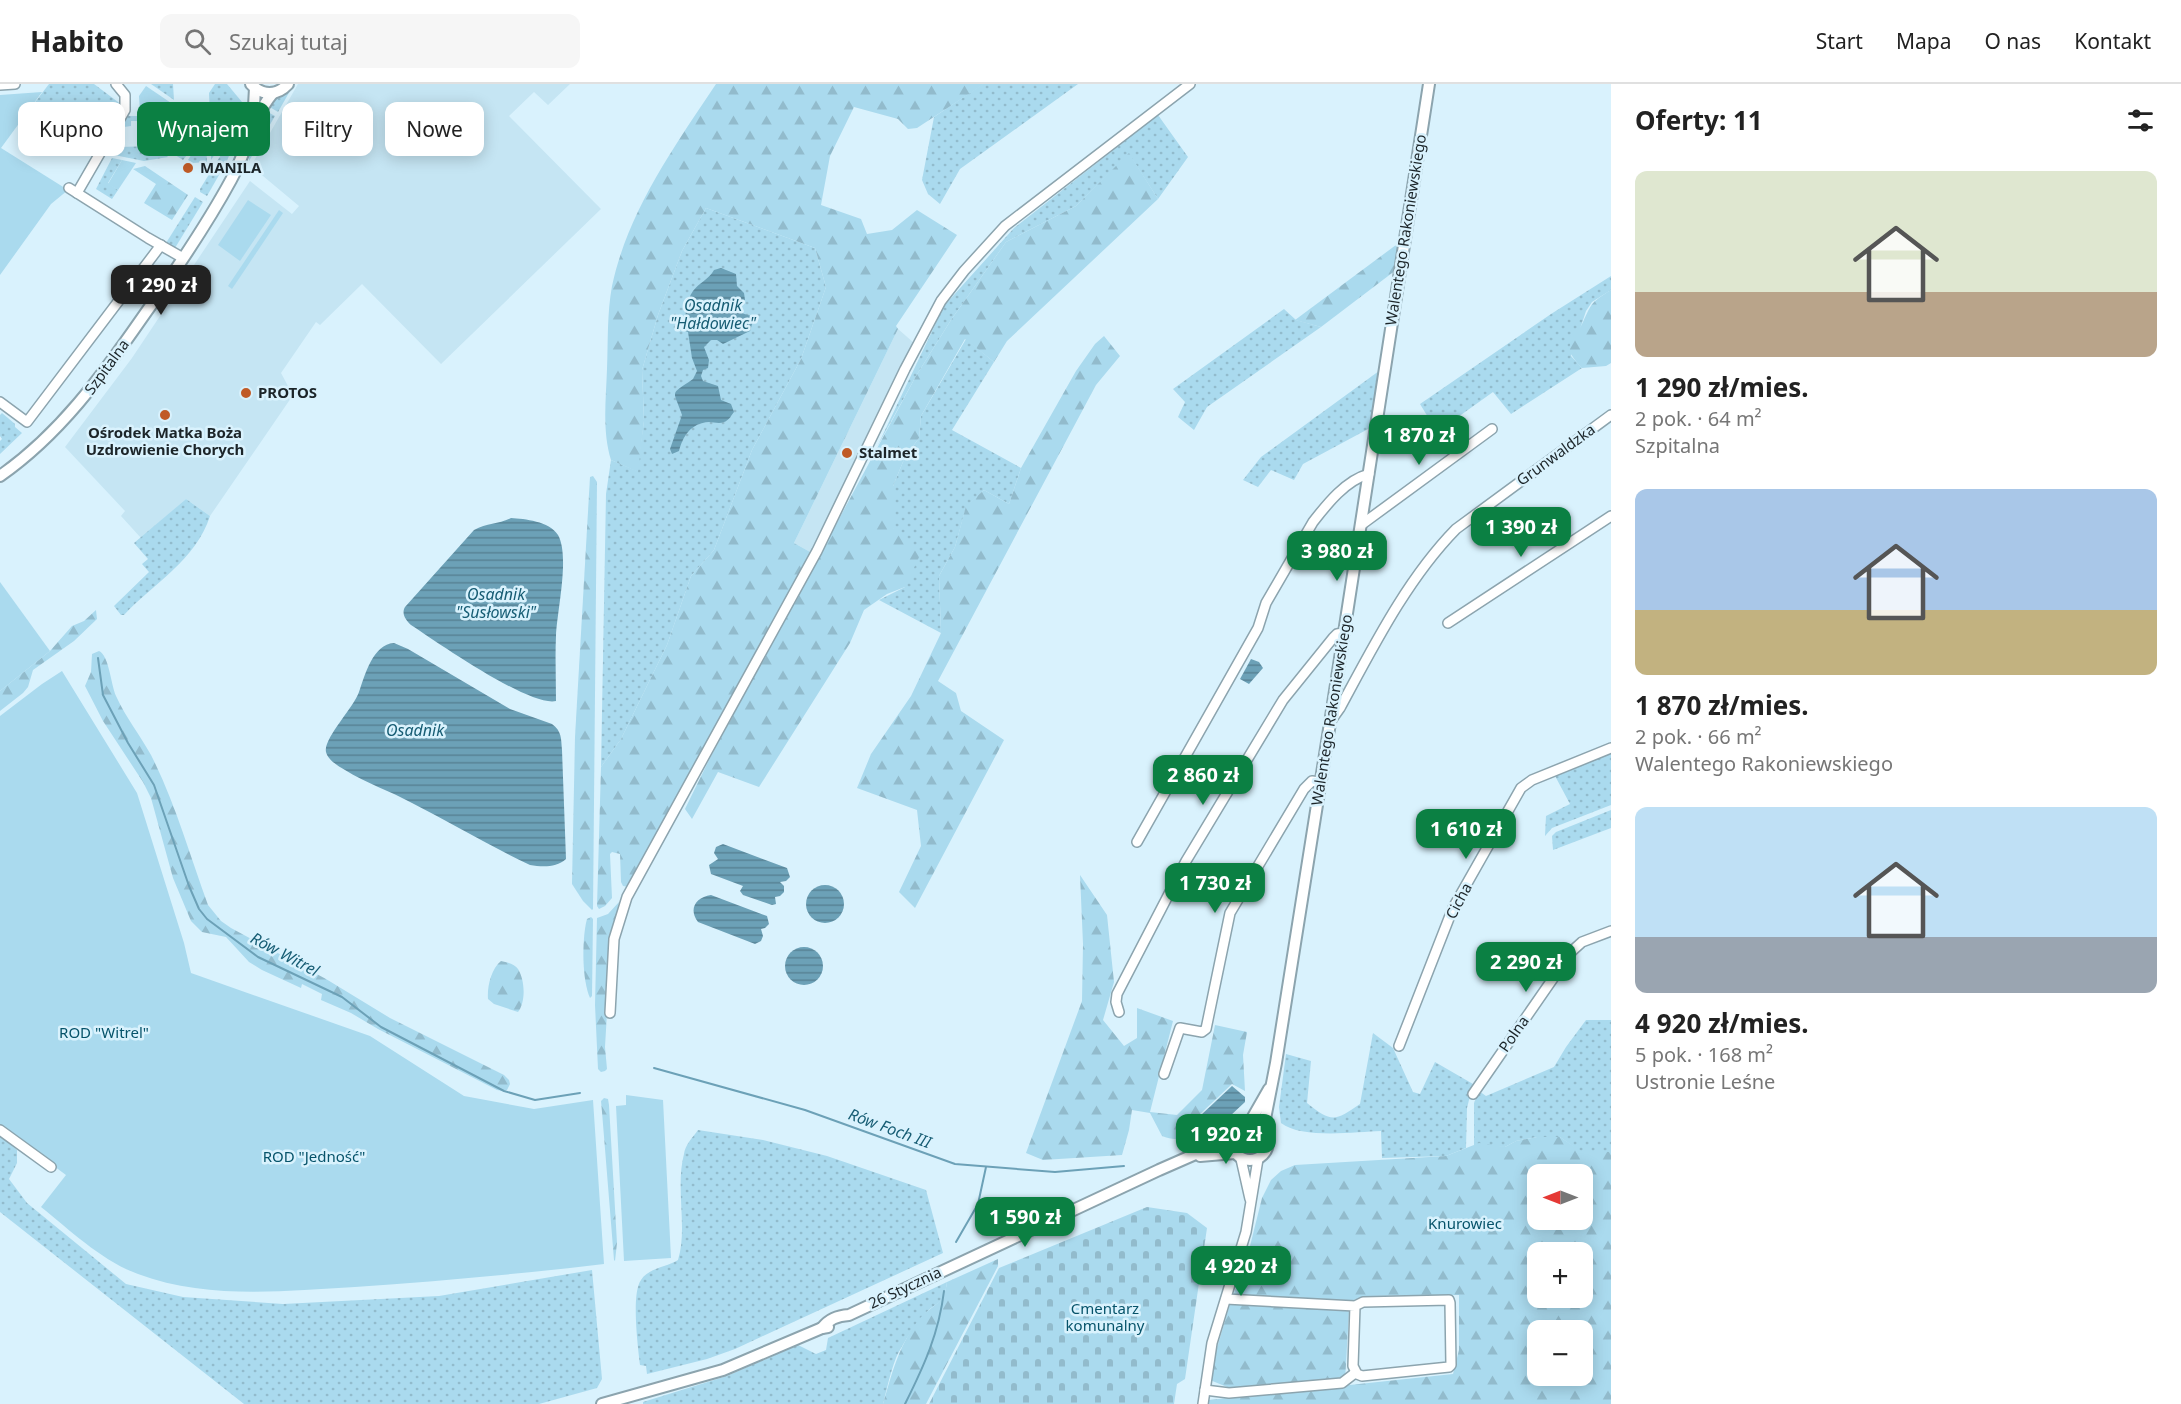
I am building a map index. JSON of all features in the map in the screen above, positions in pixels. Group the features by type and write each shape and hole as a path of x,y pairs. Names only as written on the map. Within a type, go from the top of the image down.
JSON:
{"street":[{"path":"0,85 15,84"},
{"path":"116,84 125,94 125,110 73,190 183,258"},
{"path":"253,86 272,94 282,90 288,84"},
{"path":"610,1013 614,939 627,897 817,551 931,316 964,271 1005,226 1190,84"},
{"name":"Walentego Rakoniewskiego","path":"1263,1129 1276,1063 1429,84"},
{"name":"Szpitalna","path":"253,86 253,102"},
{"name":"Szpitalna","path":"268,102 272,94"},
{"name":"Szpitalna","path":"0,476 48,437 88,393 183,258 232,179 242,156"},
{"path":"0,402 27,422 162,245"},
{"name":"Grunwaldzka","path":"1330,723 1395,611 1437,548 1456,529 1611,415"},
{"path":"1361,525 1492,429"},
{"name":"Szpitalna","path":"0,483 16,465"},
{"path":"1137,842 1258,628 1266,603 1313,522 1352,481 1369,474"},
{"path":"1448,623 1611,516"},
{"path":"1119,1012 1116,1002 1117,994 1186,861 1283,700 1333,638 1343,633"},
{"name":"Cicha","path":"1399,1046 1453,908 1521,788 1532,780 1611,748"},
{"path":"1164,1074 1180,1028 1202,1032 1206,1029 1230,913 1304,789 1312,781 1320,782"},
{"name":"Polna","path":"1473,1094 1572,951 1582,942 1611,931"},
{"name":"Walentego Rakoniewskiego","path":"1248,1124 1270,1086"},
{"path":"1238,1156 1249,1161 1258,1159 1266,1152 1268,1137 1263,1129 1248,1124 1236,1130 1232,1138 1232,1146 1238,1156 1250,1201"},
{"path":"0,1130 51,1167"},
{"name":"26 Stycznia","path":"602,1404 723,1370 822,1328 830,1327 849,1315 1232,1138"},
{"name":"26 Stycznia","path":"1191,1157 1238,1156"},
{"path":"1203,1404 1212,1343 1244,1242 1258,1159"},
{"path":"1226,1299 1355,1306"},
{"path":"1449,1300 1452,1363 1449,1367 1362,1376 1355,1373 1353,1366 1355,1306 1359,1302 1449,1300"},
{"path":"1205,1390 1228,1393 1342,1383 1355,1373"}],"shaded area":[{"path":"298,84 570,84 548,105 534,92 509,116 601,209 441,364 362,284 320,325 316,322 281,373 291,398 210,516 186,499 141,538 121,516 125,511 65,447 132,358 250,181 292,214 299,206 251,166 257,156 270,156 270,133 282,112 282,156 373,156 373,102 288,102"},
{"name":"Stalmet","path":"898,329 914,343 812,553 794,543"}],"green space":[{"path":"49,84 94,84 118,102 35,102"},
{"path":"151,84 173,84 174,100"},
{"path":"215,84 227,84 242,102 209,102 209,93"},
{"path":"294,84 278,112 270,107 271,100"},
{"path":"716,84 984,84 917,128 908,129 898,119 854,107 830,156 821,205 861,219 867,234 892,230 917,210 957,235 896,326 898,329 794,543 812,553 628,887 623,886 621,882 620,854 612,852 610,854 612,898 599,909 597,906 601,767 621,739 667,645 691,576 714,550 752,450 801,359 826,287 815,248 706,208 682,251 658,315 642,370 644,421 638,472 611,460 606,438 605,415 608,328 612,286 619,258 654,180"},
{"path":"983,84 1078,84 960,169 940,204 928,194 922,180 934,117"},
{"path":"146,86 170,102 139,102 139,96"},
{"path":"42,92 35,102 18,102 18,125 1,148 68,190 51,204 0,275 0,95"},
{"path":"270,113 275,116 270,125"},
{"path":"1158,115 1188,157 1158,199 1129,154 1076,206 1006,242 951,320 916,376 877,447 944,306 1014,228"},
{"path":"127,116 137,116 137,121 131,121 131,126 125,127"},
{"path":"125,147 137,147 137,156 168,157 144,161 119,156 125,156"},
{"path":"1129,153 1158,199 1007,341 994,362 965,339 921,416 919,438 905,457 893,486 893,528 920,555 905,587 887,594 864,610 850,643 759,787 718,772 692,819 685,809 709,760 916,376 951,320 1006,242 1076,206"},
{"path":"190,156 207,156 207,162 193,163 188,160"},
{"path":"220,156 229,156 207,196 200,192"},
{"path":"112,158 122,160 108,183 118,190 112,199 96,189"},
{"path":"122,160 136,163 118,190 108,184"},
{"path":"145,166 188,195 172,220 144,203 156,184 133,169"},
{"path":"195,197 203,202 175,248 166,243"},
{"path":"248,200 271,215 240,261 218,245"},
{"path":"706,208 815,248 826,287 801,359 752,450 714,550 691,576 667,645 621,739 601,767 606,494 611,460 637,471 644,421 642,370 658,315 682,251"},
{"path":"279,210 283,213 232,289 228,286"},
{"path":"1400,242 1396,270 1321,327 1295,320"},
{"path":"1611,276 1611,290 1592,302 1586,311 1571,356 1582,368 1511,414 1493,392 1437,432 1420,404 1551,314"},
{"path":"1611,290 1611,363 1606,366 1582,368 1571,354 1570,345 1591,306"},
{"path":"1284,309 1296,320 1321,327 1207,407 1194,430 1178,417 1185,402 1173,389"},
{"path":"1104,336 1120,356 1096,385 938,681 956,693 961,711 1004,740 915,908 899,892 921,846 917,810 857,788 871,754 911,696 941,633 939,576 955,547 966,506 984,490 1009,504 1021,468 1076,371 1095,344"},
{"path":"966,339 994,362 952,430 1021,468 1009,504 984,490 966,507 955,547 939,576 941,633 879,600 905,587 893,528 893,486 905,457 919,438 921,416"},
{"path":"1379,371 1370,428 1303,464 1294,480 1271,470 1258,487 1243,480 1261,457"},
{"path":"2,413 22,433 0,454 2,439 0,415"},
{"path":"593,476 597,482 592,910 572,884 575,737 590,477"},
{"path":"186,499 210,516 204,532 195,546 173,570 124,615 121,615 114,606 149,572 142,564 148,559 134,543"},
{"path":"0,582 50,651 0,691"},
{"path":"96,610 97,619 74,641 33,670 28,687 0,711 0,691 50,651 72,626 84,621"},
{"path":"99,651 105,658 120,704 160,773 208,905 221,921 326,979 390,1018 504,1075 510,1084 507,1090 497,1090 351,1013 321,1000 322,994 302,984 301,988 262,970 249,962 226,937 202,932 191,921 173,878 151,798 103,721 85,686 91,672 92,654"},
{"path":"62,671 137,793 184,943 191,973 370,1036 464,1096 534,1109 593,1100 604,1264 355,1287 273,1292 218,1291 164,1282 125,1268 87,1245 41,1207 66,1175 0,1126 0,716"},
{"path":"1611,750 1611,805 1552,828 1545,836 1546,816 1570,804 1554,774"},
{"path":"1611,810 1611,828 1553,850 1552,836 1556,832"},
{"path":"1080,875 1107,915 1114,982 1103,1020 1124,1046 1137,1038 1137,1008 1173,1021 1150,1112 1177,1115 1202,1090 1215,1025 1247,1032 1243,1055 1245,1091 1232,1084 1198,1116 1204,1128 1189,1137 1173,1139 1162,1136 1150,1113 1132,1110 1122,1155 1043,1160 1026,1153 1082,1001 1083,944"},
{"path":"619,902 611,945 605,1047 607,1069 601,1072 598,1069 595,1005 597,918 608,914"},
{"path":"591,917 593,919 592,996 590,998 585,982 583,951 586,923"},
{"path":"501,961 515,966 520,974 523,997 518,1012 494,1004 488,999 490,978"},
{"path":"1586,1020 1611,1020 1611,1152 1581,1152 1560,1137 1537,1137 1516,1141 1505,1147 1474,1146 1474,1103 1479,1091 1486,1096 1554,1067"},
{"path":"1373,1033 1393,1048 1413,1092 1420,1094 1435,1062 1473,1084 1467,1108 1466,1148 1446,1156 1382,1158 1381,1131 1315,1133 1290,1128 1281,1123 1279,1107 1286,1054 1311,1061 1307,1103 1328,1117 1339,1116 1360,1104"},
{"path":"626,1095 663,1100 671,1258 624,1261 616,1106 626,1105"},
{"path":"604,1098 608,1099 609,1105 617,1243 615,1261 601,1101"},
{"path":"698,1130 763,1140 827,1156 926,1190 943,1253 735,1349 707,1359 647,1374 646,1366 640,1365 638,1346 636,1297 638,1287 648,1273 678,1260 682,1235 682,1167 686,1147"},
{"path":"1250,1130 1255,1131 1261,1137 1261,1147 1255,1153 1250,1154 1245,1153 1239,1147 1238,1142 1239,1137 1245,1131"},
{"path":"0,1136 17,1150 17,1163 9,1179 27,1203 126,1284 183,1297 283,1304 439,1296 592,1270 602,1379 597,1388 539,1404 244,1404 0,1212"},
{"name":"Knurowiec","path":"1537,1137 1560,1137 1581,1151 1611,1152 1611,1404 1208,1404 1209,1400 1453,1374 1459,1350 1459,1295 1367,1296 1350,1301 1233,1296 1249,1250 1262,1198 1271,1180 1281,1171 1295,1165 1446,1156 1479,1143 1505,1147 1516,1141"},
{"name":"Cmentarz komunalny","path":"1147,1207 1187,1213 1207,1228 1185,1379 1177,1384 1174,1404 929,1404 999,1268"},
{"path":"998,1259 998,1266 926,1404 883,1404 896,1361 905,1341 922,1316 943,1296 947,1282"},
{"path":"947,1282 942,1299 920,1319 898,1353 883,1404 643,1404 643,1402 727,1376 798,1345 816,1354 826,1350 828,1338"},
{"path":"1230,1304 1349,1311 1345,1381 1232,1389 1210,1380"}],"water":[{"name":"Osadnik \"Hałdowiec\"","path":"721,268 736,274 737,286 744,293 745,300 738,312 751,316 753,321 750,331 723,344 717,340 711,340 704,347 709,360 708,368 703,370 701,376 703,381 718,386 721,400 731,404 734,412 724,422 697,425 686,435 679,451 672,454 670,449 682,415 675,393 693,379 697,371 692,358 688,332 682,330 687,304 695,288 714,270"},
{"name":"Osadnik \"Susłowski\"","path":"511,518 536,522 549,527 558,535 561,544 563,570 556,636 556,701 543,700 526,694 483,672 411,625 404,614 405,607 474,530"},
{"name":"Osadnik","path":"394,643 510,709 552,724 558,729 562,750 566,859 553,865 530,865 353,775 329,758 326,746 329,739 356,698 371,661 381,649"},
{"path":"1251,659 1259,662 1263,668 1249,684 1240,679"},
{"path":"723,844 787,868 790,877 780,882 784,886 784,892 775,897 776,904 772,905 743,895 740,891 743,886 711,874 709,865 718,859 714,853 716,847"},
{"path":"825,885 839,890 844,904 839,918 825,923 811,918 806,904 811,890"},
{"path":"711,895 767,916 769,924 761,929 763,936 761,941 755,944 698,922 694,913 695,904 701,898"},
{"path":"804,947 818,952 823,966 818,980 804,985 790,980 785,966 790,952"},
{"path":"1232,1086 1245,1097 1245,1102 1214,1131 1211,1130 1200,1116"}],"waterway":[{"name":"Rów Witrel","path":"98,658 103,695 128,743 154,785 189,886 199,909 207,919 258,957 342,997 381,1027 504,1091 535,1100 580,1093"},
{"name":"Rów Foch III","path":"654,1068 805,1110 955,1164 1055,1172 1124,1166"},
{"path":"956,1242 978,1204 986,1167"},
{"path":"905,1404 930,1349 944,1291"}],"place":[{"name":"MANILA","path":"188,168"},
{"name":"PROTOS","path":"246,393"},
{"name":"Ośrodek Matka Boża Uzdrowienie Chorych","path":"165,415"},
{"name":"Stalmet","path":"847,453"}],"park label":[{"name":"ROD \"Witrel\"","path":"104,1033"},
{"name":"ROD \"Jedność\"","path":"314,1157"}]}
